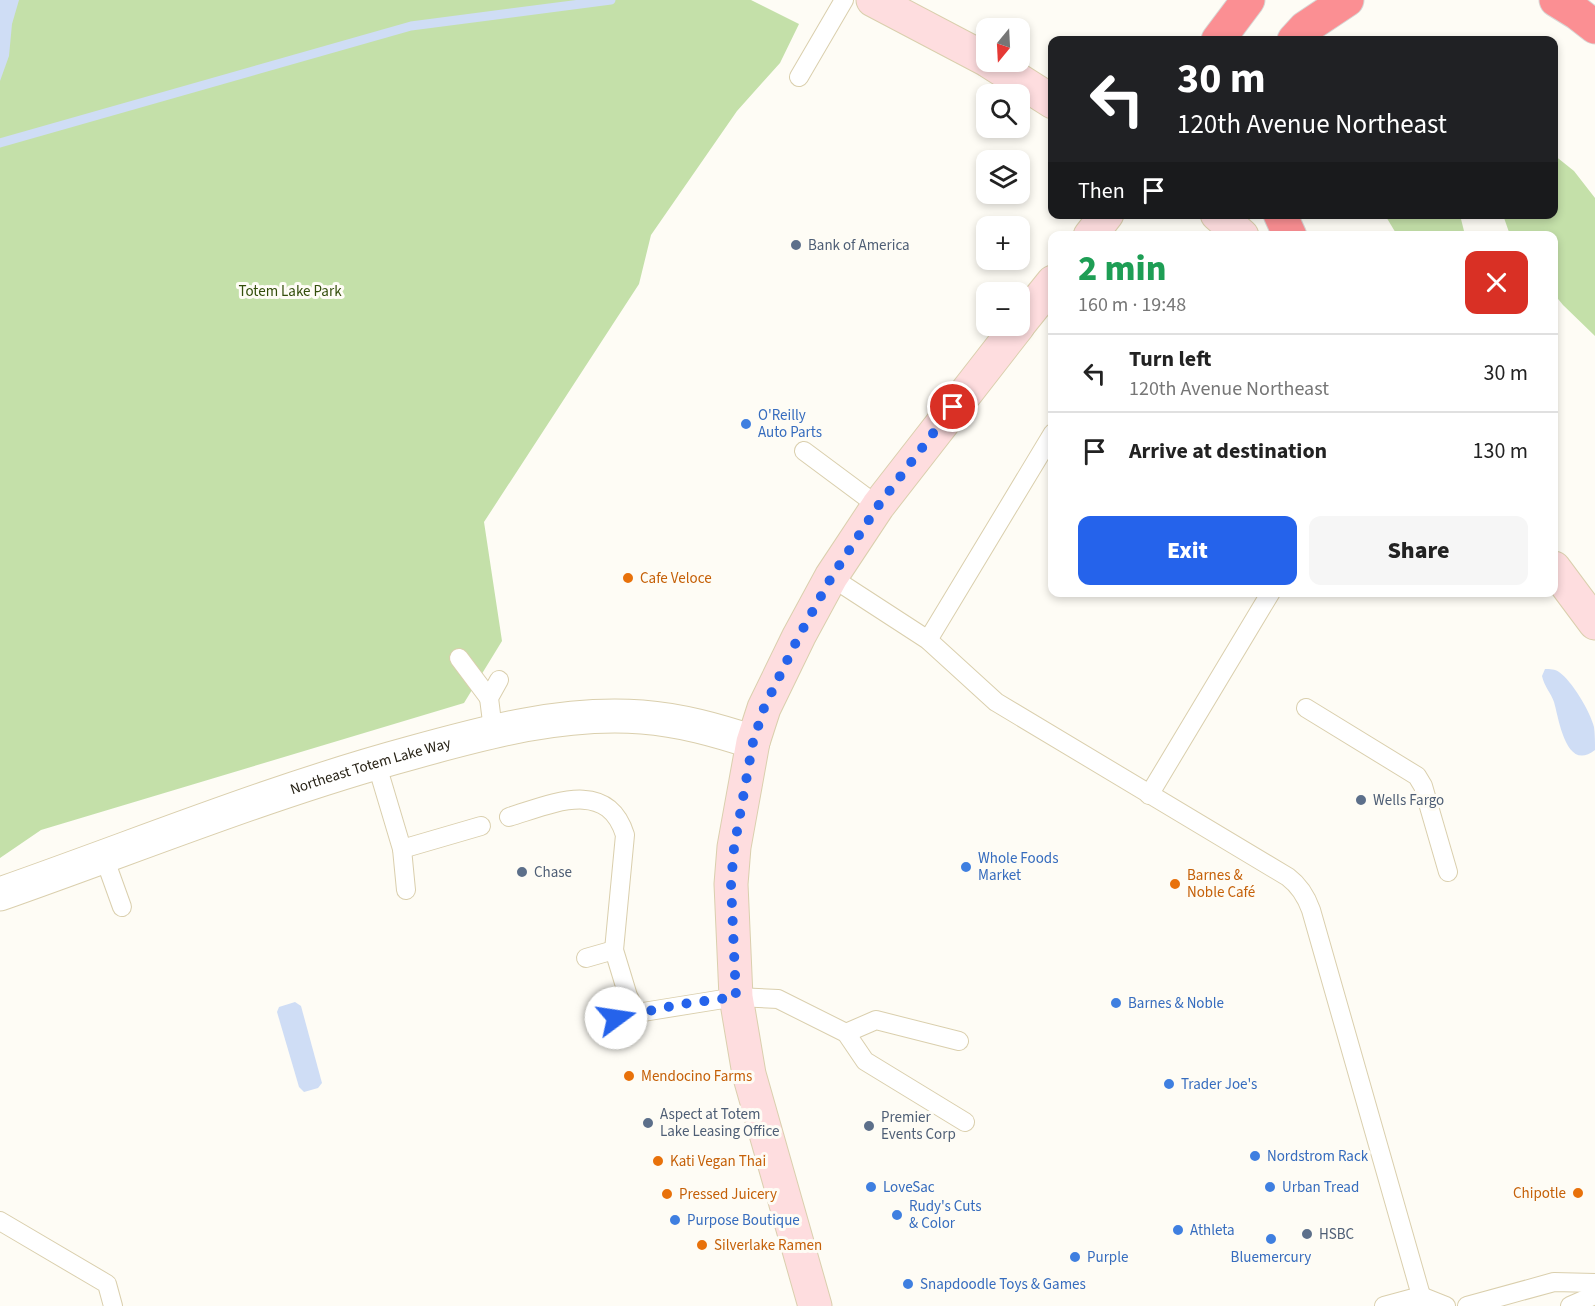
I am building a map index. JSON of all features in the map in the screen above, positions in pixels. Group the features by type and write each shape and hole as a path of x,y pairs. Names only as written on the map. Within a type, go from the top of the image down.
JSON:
{"highway":[{"path":"1221,36 1248,0"},
{"path":"1299,36 1347,0"},
{"path":"1556,0 1577,12 1595,27"}],"street":[{"path":"873,0 946,36 976,54"},
{"path":"1005,72 1048,99"},
{"path":"1094,231 1103,219"},
{"path":"1223,219 1236,231"},
{"path":"1030,310 1048,288"},
{"path":"815,1306 749,1074 736,997 731,884 734,848 753,742 764,708 799,636 831,578 878,506 1010,336"},
{"path":"1558,573 1595,623"},
{"name":"Northeast Totem Lake Way","path":"0,894 217,815 376,762 493,730 592,717 641,717 678,721 717,730 753,742"}],"lane":[{"path":"799,77 844,0"},
{"path":"928,640 1048,441"},
{"path":"804,451 878,506"},
{"path":"831,578 928,640 996,702 1288,878 1299,887 1307,899 1423,1301"},
{"path":"1149,795 1268,597"},
{"path":"459,658 489,698 493,730"},
{"path":"489,698 498,680"},
{"path":"1306,708 1417,776 1423,786 1448,872"},
{"path":"376,762 402,849 406,890"},
{"path":"509,817 572,799 588,799 603,806 621,823 625,835 614,950 628,996 637,1012"},
{"path":"402,849 481,826"},
{"path":"104,857 122,907"},
{"path":"586,958 614,950"},
{"path":"616,1018 637,1012 736,997 778,999 846,1033 865,1061 965,1122"},
{"path":"846,1033 876,1020 959,1041"},
{"path":"0,1221 107,1284 114,1306"},
{"path":"1467,1306 1554,1282 1595,1282"},
{"path":"1570,1306 1595,1295"},
{"path":"1384,1306 1423,1301 1446,1306"}],"green space":[{"name":"Totem Lake Park","path":"0,0 751,0 799,24 780,63 737,111 651,235 639,284 484,522 502,641 464,703 41,830 0,858"},
{"path":"1558,158 1574,171 1595,198 1595,336 1558,299 1558,231 1509,231 1504,219 1558,219"},
{"path":"1387,219 1461,219 1464,231 1395,231"}],"water":[{"path":"0,0 19,0 12,24 9,56 0,81"},
{"path":"1545,669 1554,670 1564,676 1580,697 1594,727 1595,750 1585,755 1577,755 1565,741 1553,699 1543,680"},
{"path":"295,1002 301,1006 322,1083 318,1088 304,1092 299,1087 277,1012 279,1007"}],"waterway":[{"path":"0,143 411,26 611,0"}],"place":[{"name":"Bank of America","path":"796,245"},
{"name":"O'Reilly Auto Parts","path":"746,424"},
{"name":"Cafe Veloce","path":"628,578"},
{"name":"Wells Fargo","path":"1361,800"},
{"name":"Whole Foods Market","path":"966,867"},
{"name":"Chase","path":"522,872"},
{"name":"Barnes & Noble Café","path":"1175,884"},
{"name":"Barnes & Noble","path":"1116,1003"},
{"name":"Mendocino Farms","path":"629,1076"},
{"name":"Trader Joe's","path":"1169,1084"},
{"name":"Aspect at Totem Lake Leasing Office","path":"648,1123"},
{"name":"Premier Events Corp","path":"869,1126"},
{"name":"Nordstrom Rack","path":"1255,1156"},
{"name":"Kati Vegan Thai","path":"658,1161"},
{"name":"LoveSac","path":"871,1187"},
{"name":"Urban Tread","path":"1270,1187"},
{"name":"Chipotle","path":"1578,1193"},
{"name":"Pressed Juicery","path":"667,1194"},
{"name":"Rudy's Cuts & Color","path":"897,1215"},
{"name":"Purpose Boutique","path":"675,1220"},
{"name":"Athleta","path":"1178,1230"},
{"name":"HSBC","path":"1307,1234"},
{"name":"Bluemercury","path":"1271,1239"},
{"name":"Silverlake Ramen","path":"702,1245"},
{"name":"Purple","path":"1075,1257"},
{"name":"Snapdoodle Toys & Games","path":"908,1284"}],"route":[{"path":"616,1018 682,1004 736,997 731,884 734,848 745,777 764,708 799,636 831,578 878,506 953,407"}]}
